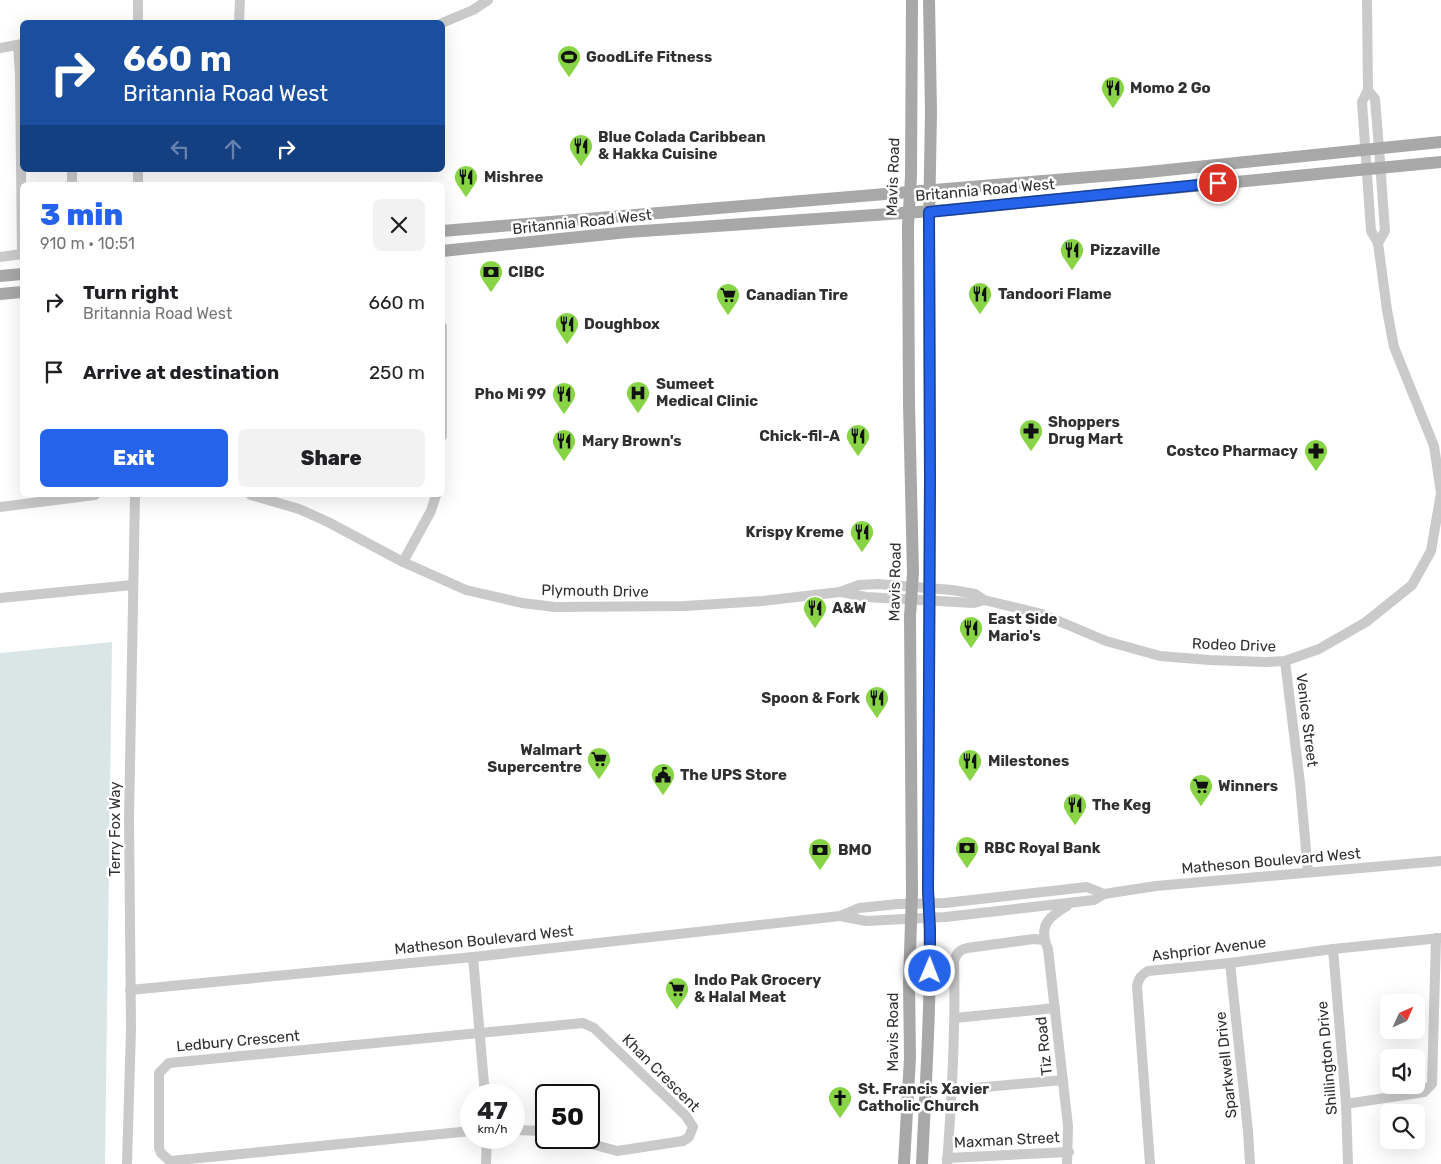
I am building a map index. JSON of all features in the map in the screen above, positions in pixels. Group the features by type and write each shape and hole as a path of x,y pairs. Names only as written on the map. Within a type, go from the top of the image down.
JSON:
{"main road":[{"name":"Mavis Road","path":"904,1164 910,1058 909,984 912,904 909,213 912,0"},
{"path":"922,1164 930,985 929,212 931,112 929,0"},
{"name":"Britannia Road West","path":"445,252 628,232 929,212 1380,158 1441,142"},
{"name":"Britannia Road West","path":"445,231 1138,173 1380,158 1441,162"},
{"path":"0,276 20,274"},
{"path":"0,294 20,292"},
{"path":"909,404 929,405"}],"street":[{"path":"138,0 138,20"},
{"path":"239,20 240,0"},
{"path":"445,22 473,10 488,0"},
{"path":"1366,0 1368,90"},
{"path":"0,48 20,44 20,75"},
{"name":"Rodeo Drive","path":"912,593 974,603 984,600 1042,614 1106,641 1160,656 1209,660 1285,661 1319,649 1366,622 1412,585 1431,552 1439,518 1441,493 1434,446 1394,347 1378,243 1371,231 1362,102 1368,90 1375,100 1385,231 1378,243"},
{"path":"0,257 20,254"},
{"path":"0,506 78,497"},
{"name":"Terry Fox Way","path":"127,1164 131,1028 130,819 134,497"},
{"name":"Plymouth Drive","path":"258,497 299,509 328,522 403,562 474,593 522,603 555,607 685,606 762,601 840,592 859,585 878,584 912,593"},
{"path":"403,562 431,511 435,497"},
{"path":"0,598 132,585"},
{"name":"Venice Street","path":"1285,661 1300,783 1308,872"},
{"name":"Matheson Boulevard West","path":"840,916 866,921 930,918 1020,910 1094,900 1104,894 1150,887 1441,861"},
{"name":"Matheson Boulevard West","path":"130,990 473,957 840,916 859,908 1087,887 1104,894"},
{"path":"1020,910 1037,916 1045,926 1053,914 1075,902"},
{"name":"Tiz Road","path":"1045,926 1044,940 1048,949 1068,1126 1069,1152 1067,1164"},
{"path":"1346,1104 1424,1092 1432,1084 1439,938"},
{"name":"Ashprior Avenue","path":"1150,1164 1137,986 1139,978 1148,971 1439,938"},
{"path":"947,1161 955,1018 954,961 960,949 1044,940"},
{"name":"Shillington Drive","path":"1333,949 1346,1104 1348,1164"},
{"path":"473,957 484,1084"},
{"name":"Sparkwell Drive","path":"1230,963 1250,1164"},
{"path":"955,1018 1055,1008"},
{"name":"Khan Crescent","path":"480,1033 576,1023 588,1025 594,1028 686,1116 693,1127 689,1137 683,1141 622,1151 600,1146"},
{"name":"Ledbury Crescent","path":"460,1132 170,1161 161,1153 159,1148 160,1073 169,1063 480,1033"},
{"path":"952,1090 1063,1080"},
{"path":"486,1164 487,1149"},
{"name":"Maxman Street","path":"947,1161 1069,1152"}],"shaded area":[{"path":"112,642 105,1164 0,1164 0,653"}],"place":[{"name":"GoodLife Fitness","path":"569,78"},
{"name":"Momo 2 Go","path":"1113,109"},
{"name":"Blue Colada Caribbean & Hakka Cuisine","path":"581,167"},
{"name":"Mishree","path":"466,198"},
{"name":"Pizzaville","path":"1072,271"},
{"name":"CIBC","path":"491,293"},
{"name":"Tandoori Flame","path":"980,315"},
{"name":"Canadian Tire","path":"728,316"},
{"name":"Doughbox","path":"567,345"},
{"name":"Sumeet Medical Clinic","path":"638,414"},
{"name":"Pho Mi 99","path":"564,415"},
{"name":"Shoppers Drug Mart","path":"1031,452"},
{"name":"Chick-fil-A","path":"858,457"},
{"name":"Mary Brown's","path":"564,462"},
{"name":"Costco Pharmacy","path":"1316,472"},
{"name":"Krispy Kreme","path":"862,553"},
{"name":"A&W","path":"815,629"},
{"name":"East Side Mario's","path":"971,649"},
{"name":"Spoon & Fork","path":"877,719"},
{"name":"Walmart Supercentre","path":"599,780"},
{"name":"Milestones","path":"970,782"},
{"name":"The UPS Store","path":"663,796"},
{"name":"Winners","path":"1201,807"},
{"name":"The Keg","path":"1075,826"},
{"name":"RBC Royal Bank","path":"967,869"},
{"name":"BMO","path":"820,871"},
{"name":"Indo Pak Grocery & Halal Meat","path":"677,1010"},
{"name":"St. Francis Xavier Catholic Church","path":"840,1119"}],"route":[{"path":"930,971 928,890 929,212 1218,183"}]}
